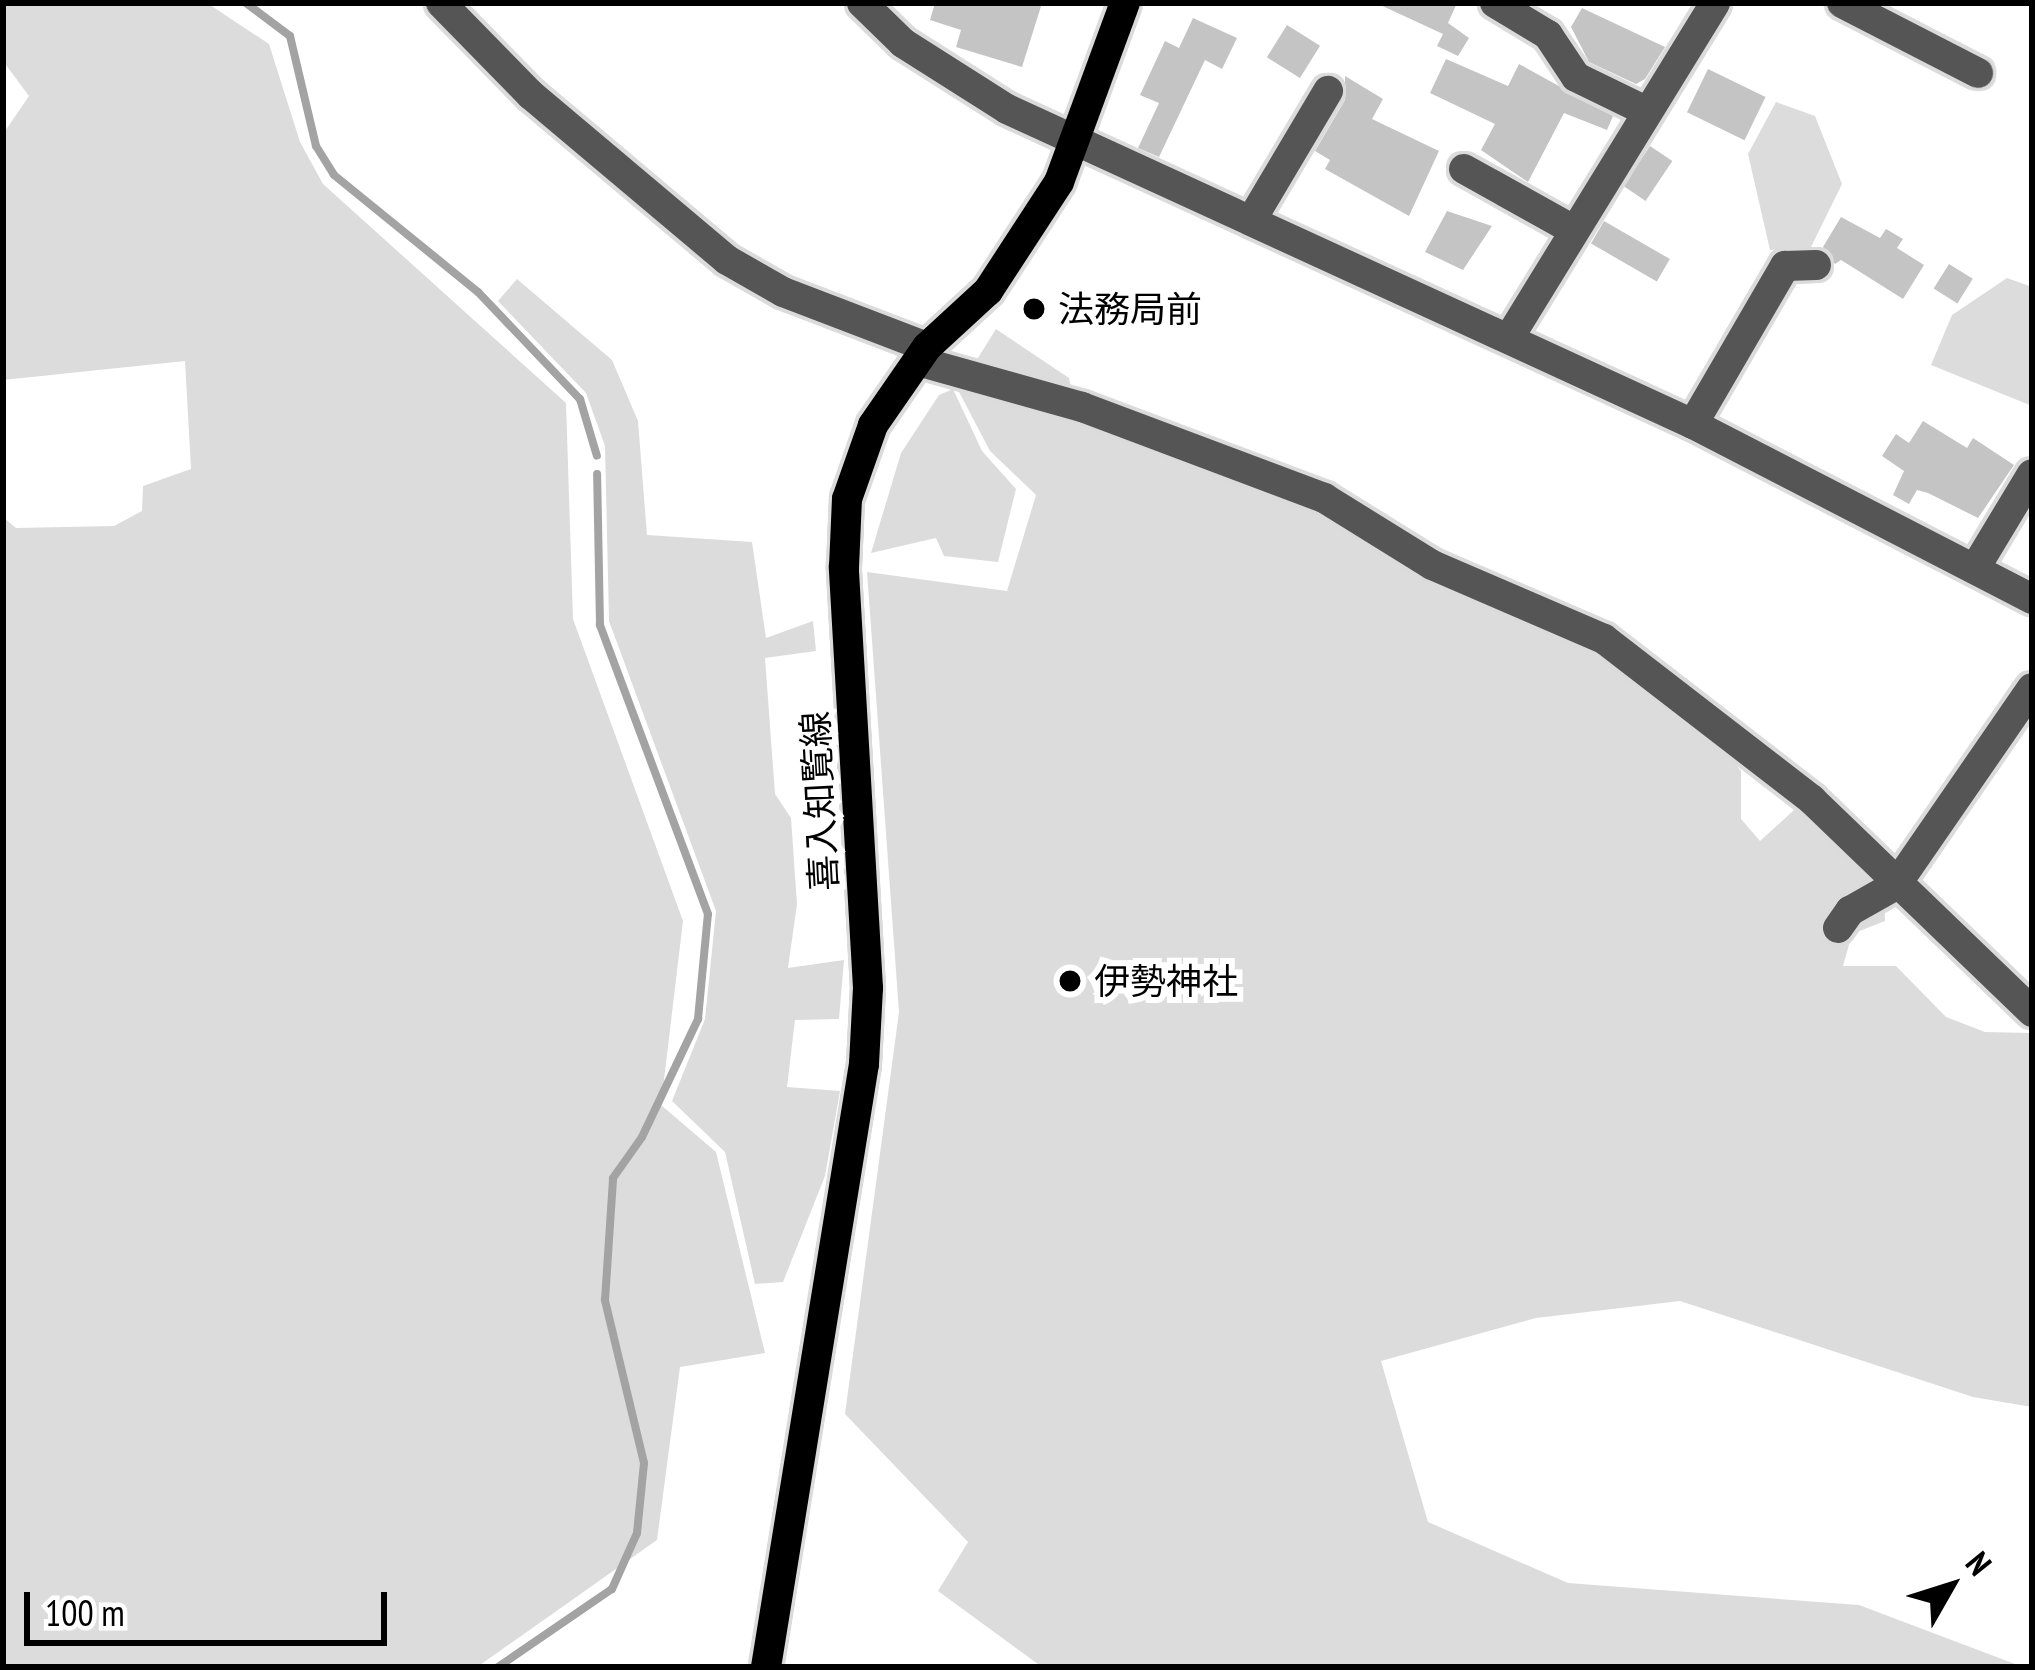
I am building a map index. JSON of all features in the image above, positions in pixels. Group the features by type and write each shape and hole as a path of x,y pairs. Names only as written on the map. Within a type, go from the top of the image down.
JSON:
{"main road":[{"name":"喜入知覧線","path":"766,1667 864,1064 868,988 844,567 848,499 873,425 923,354 988,291 1059,182 1125,3"}],"street":[{"path":"441,3 531,94 727,260 783,292 923,354 1082,406 1324,498 1432,565 1604,639 1811,799 2032,1012"},
{"path":"862,3 956,79 1693,424 1977,565 2032,599"},
{"path":"1495,3 1548,35 1576,77 1644,110"},
{"path":"1509,338 1644,110 1715,3"},
{"path":"1841,3 1978,74"},
{"path":"1252,219 1328,92"},
{"path":"1464,169 1573,229"},
{"path":"1693,424 1785,266 1816,265"},
{"path":"1977,565 2032,474"},
{"path":"1838,928 1850,911 1896,885 2032,688"}],"shaded area":[{"path":"3,3 207,3 269,44 300,142 323,184 566,403 573,619 683,921 661,1105 716,1152 765,1353 680,1367 657,1540 477,1667 3,1667 3,517 16,528 114,526 142,511 143,486 191,469 185,361 3,380 3,134 29,96 3,61"},
{"path":"1776,102 1815,116 1842,184 1811,247 1770,250 1748,154"},
{"path":"2007,278 2032,287 2032,406 1931,365 1952,315"},
{"path":"517,279 612,360 638,421 647,535 752,542 766,638 813,621 816,651 765,658 775,794 791,818 797,904 788,968 844,960 839,1019 795,1020 787,1087 840,1091 825,1176 783,1282 755,1284 725,1152 672,1101 705,1019 716,911 609,621 605,446 586,393 498,301"},
{"path":"996,329 1069,378 1076,411 1317,507 1608,652 1710,732 1741,771 1741,819 1760,841 1804,801 1884,884 1885,921 1852,934 1843,966 1896,966 1946,1017 1985,1032 2032,1033 2032,1407 1973,1397 1680,1301 1536,1318 1381,1361 1428,1522 1568,1583 1859,1605 2023,1667 1042,1667 938,1591 968,1542 845,1414 899,1012 867,572 1007,591 1036,495 990,451 958,390"},
{"path":"953,389 982,451 1016,489 998,562 944,556 936,538 871,553 901,453 939,395"}],"building":[{"path":"935,3 1042,3 1022,67 956,47 961,30 930,20"},
{"path":"1376,3 1457,3 1448,23 1469,38 1458,56 1437,46 1443,34"},
{"path":"1582,8 1665,47 1645,79 1636,84 1589,62 1571,27"},
{"path":"1193,18 1237,38 1222,69 1205,60 1159,157 1138,148 1159,103 1140,95 1165,41 1179,48"},
{"path":"1287,25 1320,46 1300,78 1267,57"},
{"path":"1446,59 1508,86 1519,64 1613,116 1607,130 1564,113 1528,182 1481,150 1495,124 1430,93"},
{"path":"1708,69 1766,97 1744,140 1687,112"},
{"path":"1345,76 1383,99 1372,119 1439,151 1409,216 1325,169 1330,160 1315,151 1345,100"},
{"path":"1650,146 1672,161 1646,201 1623,186"},
{"path":"1447,211 1492,226 1463,270 1425,252"},
{"path":"1841,217 1880,238 1886,229 1903,239 1897,248 1924,265 1903,299 1841,260 1835,264 1823,247"},
{"path":"1604,221 1670,259 1657,282 1591,244"},
{"path":"1949,264 1973,279 1957,303 1934,289"},
{"path":"1923,421 1967,448 1973,438 2014,465 1978,518 1917,490 1909,504 1893,495 1904,471 1882,456 1896,434 1909,443"}],"waterway":[{"path":"246,3 290,36 316,146 334,175 478,292 580,399 597,456"},
{"path":"498,1667 612,1589 637,1533 644,1463 605,1300 613,1178 642,1137 698,1019 708,914 600,625 597,474"}],"place":[{"name":"法務局前","path":"1034,309"},
{"name":"伊勢神社","path":"1070,981"}]}
